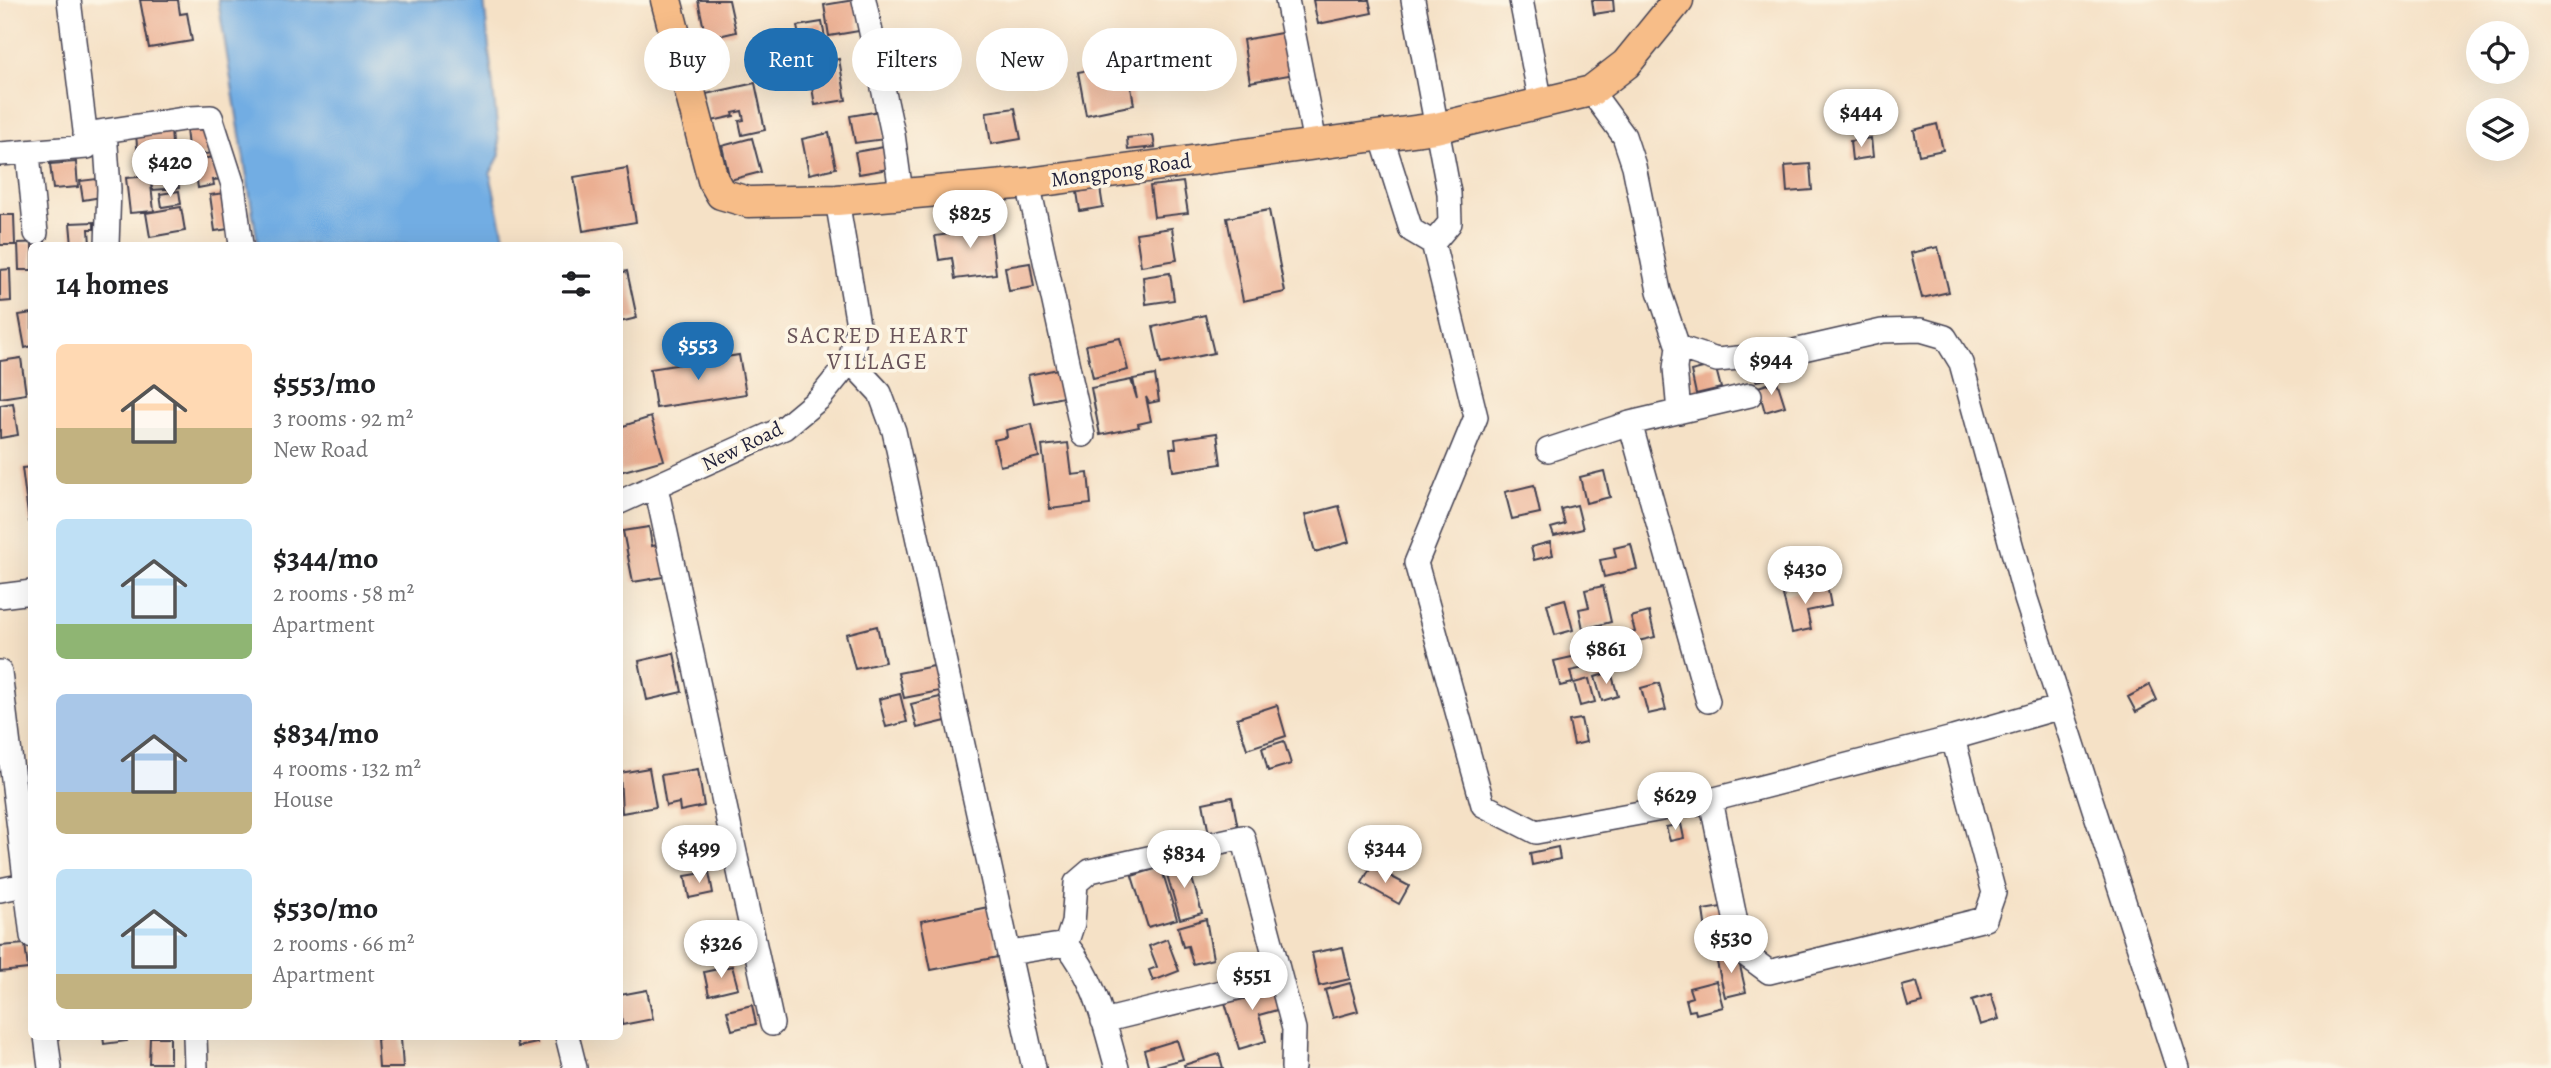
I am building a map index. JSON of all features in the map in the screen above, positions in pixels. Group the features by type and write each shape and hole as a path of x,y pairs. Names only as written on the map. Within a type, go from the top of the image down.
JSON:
{"main road":[{"name":"Mongpong Road","path":"667,0 713,180 721,194 748,202 837,200 1028,183 1436,128 1591,91 1626,64 1678,0"}],"street":[{"path":"69,0 109,189 107,242"},
{"path":"863,0 893,134 901,193"},
{"path":"1287,0 1315,143"},
{"path":"1413,0 1448,193 1450,223 1433,243"},
{"path":"1521,0 1541,103"},
{"path":"1591,91 1624,136 1634,166 1659,291 1678,347 1675,368 1679,412"},
{"path":"95,132 211,117 233,185 241,242"},
{"path":"0,154 87,147 95,132"},
{"path":"1381,135 1411,230 1433,243 1476,417 1416,563 1483,805 1536,832 1712,800 1953,738 2061,707"},
{"path":"28,153 36,233"},
{"path":"1028,183 1083,435"},
{"name":"New Road","path":"623,501 784,428 820,398 850,360 858,326 837,200"},
{"path":"1678,347 1717,360 1781,354 1881,331 1921,330 1945,337 1961,363 2026,599 2178,1068"},
{"path":"850,360 880,393 894,431 1034,1068"},
{"path":"1548,450 1630,424 1751,395"},
{"path":"1630,424 1708,701"},
{"path":"656,487 772,1024"},
{"path":"0,596 28,592"},
{"path":"0,672 28,910"},
{"path":"1712,800 1742,952 1769,972 1985,919 1994,892 1953,738"},
{"path":"1066,944 1073,923 1076,883 1090,871 1243,837 1278,978 1294,1029 1293,1068"},
{"path":"0,890 24,885"},
{"path":"1010,953 1066,944"},
{"path":"1066,944 1082,964 1094,988 1117,1068"},
{"path":"1104,1021 1278,978"},
{"path":"46,1040 50,1068"},
{"path":"195,1040 196,1068"},
{"path":"568,1040 575,1068"}],"water":[{"path":"218,0 484,0 500,155 490,174 505,242 258,242"}],"building":[{"path":"140,0 178,0 180,14 187,13 192,41 149,48"},
{"path":"698,0 729,0 736,32 730,33 730,28 704,28"},
{"path":"854,0 859,28 838,34 838,28 828,28 824,5"},
{"path":"1313,0 1369,0 1372,13 1318,24"},
{"path":"1592,0 1613,0 1614,11 1594,14"},
{"path":"822,22 823,28 797,28"},
{"path":"1292,31 1300,73 1250,82 1243,40"},
{"path":"838,59 846,100 815,105 813,91 838,91"},
{"path":"1082,71 1082,91 1132,91 1134,105 1086,115 1078,72"},
{"path":"744,85 744,91 757,91 765,130 742,135 739,121 744,120 742,111 733,113 734,116 712,121 706,94 730,91 730,89"},
{"path":"1015,108 1021,139 991,144 986,112"},
{"path":"880,111 885,139 855,143 850,116"},
{"path":"1937,124 1943,150 1919,155 1914,130"},
{"path":"211,127 214,153 189,156 186,129"},
{"path":"171,131 173,156 138,159 136,133"},
{"path":"829,133 836,168 809,174 802,139"},
{"path":"1153,135 1155,147 1128,150 1127,138"},
{"path":"752,138 761,172 730,180 722,146"},
{"path":"1871,138 1873,157 1852,160 1850,141"},
{"path":"884,147 888,169 859,174 855,152"},
{"path":"220,156 224,179 213,180 214,185 198,188 194,160"},
{"path":"176,158 179,188 152,190 150,161"},
{"path":"76,162 78,187 53,189 50,164"},
{"path":"1810,164 1812,190 1787,192 1785,166"},
{"path":"627,168 636,222 583,231 574,177"},
{"path":"150,176 154,211 130,213 126,178"},
{"path":"105,178 107,196 83,200 80,181"},
{"path":"1183,182 1188,213 1154,217 1150,186"},
{"path":"1100,188 1103,207 1080,211 1077,192"},
{"path":"179,191 181,204 162,207 160,194"},
{"path":"231,192 235,228 215,231 210,195"},
{"path":"181,207 185,231 150,237 146,213"},
{"path":"1269,210 1285,292 1243,301 1227,218"},
{"path":"0,215 14,215 15,245 0,245"},
{"path":"989,215 996,274 955,279 952,258 939,260 935,236 972,231 970,217"},
{"path":"94,222 94,229 89,229 90,242 72,242 70,223"},
{"path":"1172,228 1177,260 1141,266 1136,233"},
{"path":"18,243 28,243 28,270 19,270"},
{"path":"1938,247 1949,292 1922,298 1911,253"},
{"path":"1030,263 1034,287 1009,291 1005,267"},
{"path":"10,269 11,301 0,302 0,270"},
{"path":"627,271 637,318 623,321 623,272"},
{"path":"1170,273 1174,300 1146,304 1143,277"},
{"path":"28,314 28,347 25,348 19,315"},
{"path":"1205,315 1214,353 1161,364 1153,327"},
{"path":"1120,338 1128,370 1093,378 1086,345"},
{"path":"739,355 746,394 656,408 650,369"},
{"path":"1792,357 1795,373 1756,381 1753,365"},
{"path":"21,358 26,394 0,398 0,361"},
{"path":"1715,365 1721,388 1696,394 1691,371"},
{"path":"1063,368 1068,396 1034,403 1028,375"},
{"path":"1155,375 1159,401 1149,403 1146,397 1151,421 1138,424 1139,427 1100,435 1091,388 1131,380 1137,399 1133,379"},
{"path":"1777,381 1785,406 1765,412 1758,387"},
{"path":"13,403 18,435 0,438 0,405"},
{"path":"651,417 664,460 623,471 623,426"},
{"path":"1032,424 1039,457 1000,466 994,440 1007,437 1006,430"},
{"path":"1217,433 1221,464 1173,471 1170,448 1176,448 1175,439"},
{"path":"1068,443 1072,475 1088,473 1091,504 1050,509 1042,446"},
{"path":"28,467 28,514 22,468"},
{"path":"1604,471 1610,497 1586,503 1580,477"},
{"path":"1534,485 1540,513 1512,519 1505,492"},
{"path":"1577,505 1583,529 1554,536 1551,528 1565,524 1561,509"},
{"path":"1339,506 1349,542 1315,552 1305,515"},
{"path":"649,527 652,546 663,544 669,576 633,582 623,531"},
{"path":"1550,542 1553,555 1534,560 1531,547"},
{"path":"1631,544 1637,569 1604,577 1600,560 1616,557 1614,548"},
{"path":"1827,585 1831,606 1807,611 1811,629 1792,633 1783,595"},
{"path":"1603,586 1611,622 1583,629 1579,609 1589,607 1585,590"},
{"path":"1565,599 1573,630 1555,635 1547,604"},
{"path":"1649,612 1655,637 1638,641 1640,651 1626,654 1621,635 1635,632 1631,617"},
{"path":"877,626 885,662 855,669 846,634"},
{"path":"674,653 682,692 647,700 639,661"},
{"path":"1581,655 1584,668 1570,671 1573,683 1560,686 1554,661"},
{"path":"939,665 944,690 904,698 898,673"},
{"path":"1611,672 1618,696 1602,701 1595,677"},
{"path":"1589,679 1595,702 1580,706 1574,683"},
{"path":"1659,683 1666,710 1648,714 1641,688"},
{"path":"2150,685 2157,700 2136,712 2128,697"},
{"path":"900,694 907,722 886,727 879,699"},
{"path":"948,695 954,719 917,728 911,704"},
{"path":"1277,705 1286,736 1247,749 1237,718"},
{"path":"1581,719 1586,742 1574,745 1569,721"},
{"path":"1284,741 1291,764 1268,771 1262,748"},
{"path":"649,768 656,807 623,813 623,772"},
{"path":"698,769 704,806 680,811 679,803 666,806 661,775"},
{"path":"1232,797 1238,828 1209,834 1203,803"},
{"path":"1681,824 1684,838 1670,841 1666,827"},
{"path":"693,834 695,844 706,842 709,858 682,862 677,836"},
{"path":"1558,847 1560,859 1532,865 1530,853"},
{"path":"1187,861 1202,913 1180,919 1165,868"},
{"path":"1371,866 1409,886 1399,904 1362,883"},
{"path":"1161,867 1177,919 1148,927 1132,876"},
{"path":"709,872 713,893 689,898 685,876"},
{"path":"1728,906 1733,940 1708,944 1703,910"},
{"path":"988,907 998,957 931,970 921,921"},
{"path":"1206,919 1213,959 1193,964 1188,946 1183,947 1178,927"},
{"path":"1167,939 1179,971 1153,981 1149,970 1157,967 1149,946"},
{"path":"25,944 28,969 0,972 0,946"},
{"path":"1343,947 1350,979 1319,986 1312,953"},
{"path":"1737,953 1746,992 1725,997 1716,958"},
{"path":"732,966 738,988 709,995 704,972"},
{"path":"1276,981 1284,1008 1259,1015 1266,1041 1239,1049 1223,996"},
{"path":"1716,981 1723,1007 1696,1014 1695,1010 1689,1011 1686,999 1692,997 1689,988"},
{"path":"1917,982 1923,1003 1908,1007 1902,986"},
{"path":"1350,983 1358,1011 1333,1018 1325,990"},
{"path":"647,990 653,1019 623,1025 623,994"},
{"path":"1991,994 1999,1019 1980,1025 1972,1000"},
{"path":"752,1005 756,1024 732,1030 727,1011"},
{"path":"104,1040 127,1041 104,1044"},
{"path":"150,1040 170,1040 170,1063 149,1063"},
{"path":"377,1040 401,1040 403,1068 379,1068"},
{"path":"517,1040 536,1040 537,1043 518,1047"},
{"path":"1177,1040 1183,1059 1149,1068 1144,1050"},
{"path":"1219,1054 1223,1068 1185,1068 1184,1065"}],"district":[{"name":"SACRED HEART VILLAGE","path":"878,348"}]}
